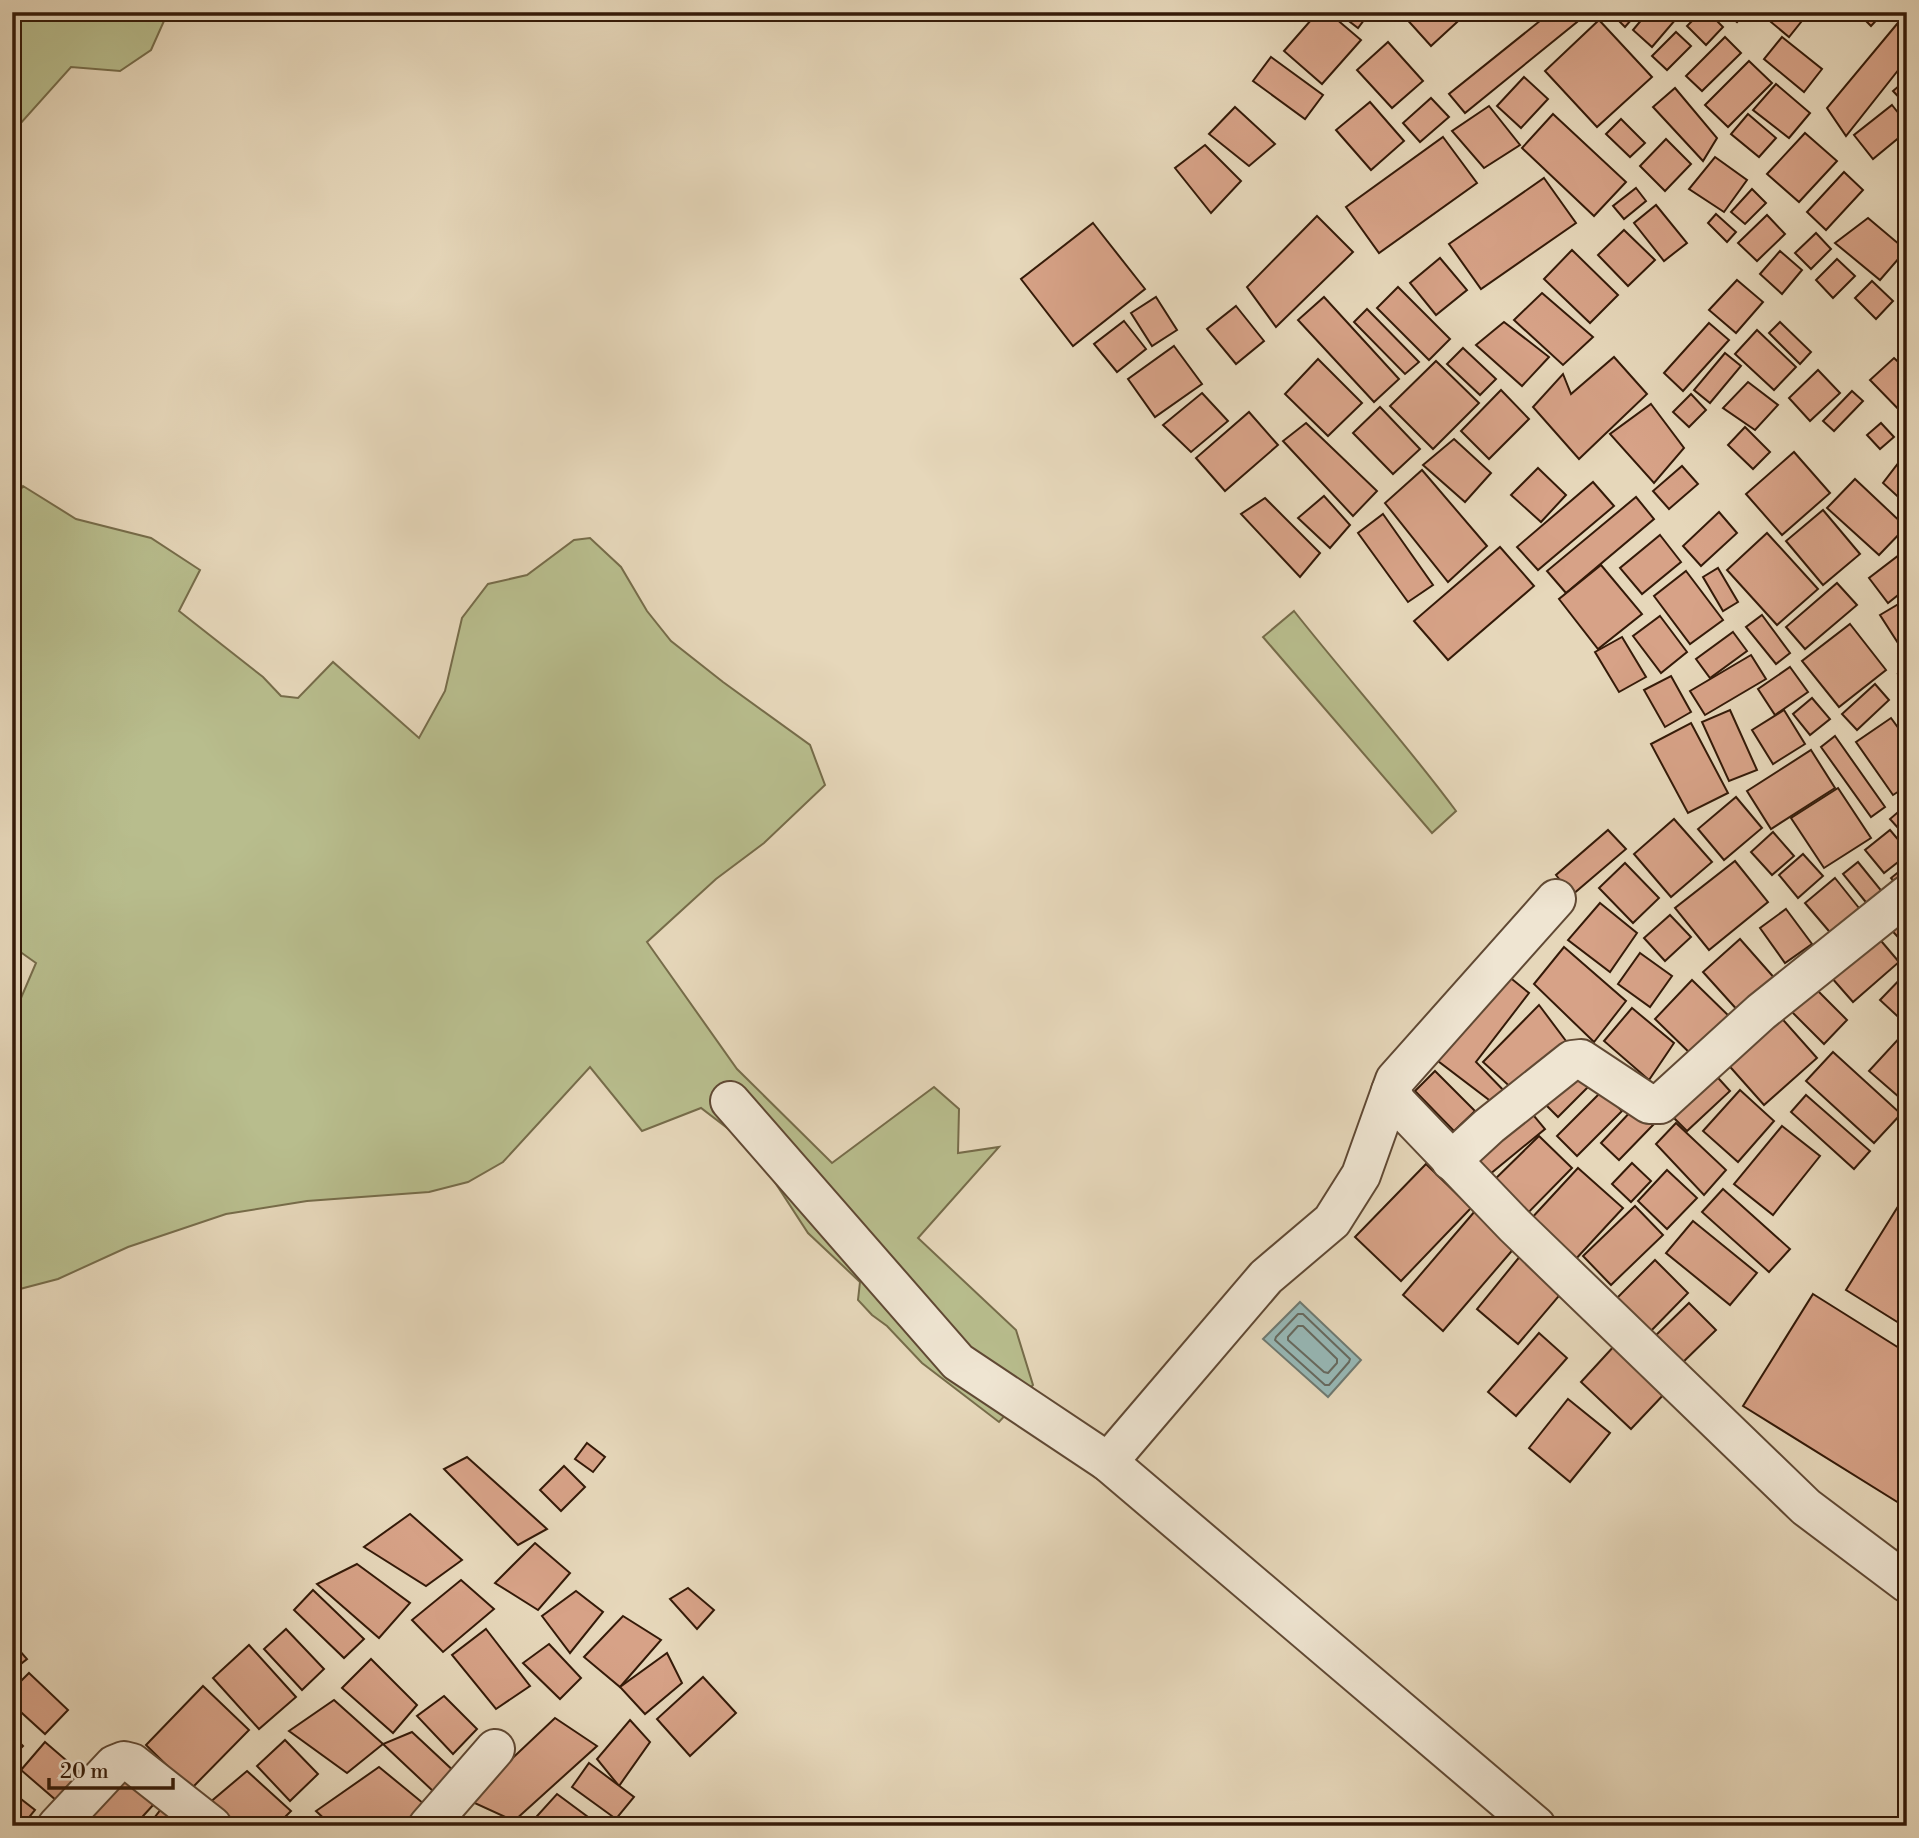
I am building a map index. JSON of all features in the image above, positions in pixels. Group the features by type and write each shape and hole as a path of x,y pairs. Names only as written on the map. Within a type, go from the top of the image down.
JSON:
{"street":[{"path":"1451,1161 1508,1109 1572,1060 1581,1059 1649,1104 1660,1104 1761,1012 1907,895"},
{"path":"1108,1462 1266,1277 1332,1221 1361,1175 1395,1080 1556,899"},
{"path":"1391,1091 1397,1103 1451,1161 1806,1507 1907,1583"},
{"path":"730,1101 958,1362 1108,1462 1536,1826"},
{"path":"428,1826 495,1749"},
{"path":"57,1826 114,1765 124,1761 132,1763 212,1826"}],"green space":[{"path":"12,12 168,12 151,50 120,71 71,67 12,133"},
{"path":"23,486 76,519 151,538 200,570 179,611 263,677 281,696 298,698 333,662 419,738 445,691 462,618 488,584 527,575 574,540 590,538 621,567 647,611 671,641 810,745 825,785 764,843 716,879 647,942 737,1069 832,1163 934,1087 959,1109 958,1153 999,1147 918,1238 1016,1330 1033,1385 999,1422 922,1363 858,1300 860,1282 808,1233 752,1147 701,1108 642,1131 590,1067 503,1162 468,1182 429,1192 307,1201 226,1214 128,1247 58,1279 20,1289 12,1295 12,1019 36,963 12,946 12,503"},
{"path":"1294,611 1456,811 1432,833 1263,637"}],"water":[{"path":"1300,1302 1361,1360 1328,1397 1263,1339"}],"building":[{"path":"1318,12 1328,12 1361,40 1322,84 1284,51"},
{"path":"1337,12 1370,12 1358,28"},
{"path":"1406,12 1468,12 1431,46 1403,15"},
{"path":"1551,12 1570,12 1577,22 1465,113 1449,94"},
{"path":"1610,12 1638,12 1625,27"},
{"path":"1648,12 1682,12 1652,47 1633,30"},
{"path":"1701,12 1708,12 1723,27 1706,45 1687,26"},
{"path":"1725,12 1746,12 1737,22"},
{"path":"1759,12 1809,12 1789,37"},
{"path":"1857,12 1884,12 1871,26"},
{"path":"1902,18 1907,22 1907,59 1846,136 1827,108"},
{"path":"1599,20 1652,77 1597,127 1545,71"},
{"path":"1676,32 1691,46 1667,70 1652,56"},
{"path":"1725,37 1741,53 1702,91 1686,76"},
{"path":"1782,37 1822,69 1804,92 1764,59"},
{"path":"1388,42 1423,81 1392,108 1357,70"},
{"path":"1271,57 1323,95 1305,119 1253,81"},
{"path":"1749,61 1772,83 1728,127 1705,105"},
{"path":"1524,77 1548,99 1521,128 1497,106"},
{"path":"1907,79 1907,106 1893,91"},
{"path":"1776,84 1810,113 1789,138 1753,110"},
{"path":"1675,88 1717,138 1703,161 1653,107"},
{"path":"1431,98 1449,117 1420,142 1403,123"},
{"path":"1370,102 1404,141 1371,170 1336,130"},
{"path":"1892,105 1907,124 1907,131 1873,159 1854,135"},
{"path":"1489,106 1520,145 1484,168 1452,131"},
{"path":"1235,107 1275,144 1249,166 1209,134"},
{"path":"1553,114 1626,182 1594,216 1522,148"},
{"path":"1748,114 1776,138 1759,157 1731,134"},
{"path":"1621,119 1645,143 1630,157 1606,134"},
{"path":"1805,133 1837,161 1799,202 1767,174"},
{"path":"1443,137 1477,183 1379,253 1346,207"},
{"path":"1666,139 1691,164 1665,191 1640,166"},
{"path":"1205,145 1241,181 1211,213 1175,168"},
{"path":"1715,157 1747,180 1724,212 1689,189"},
{"path":"1844,172 1863,190 1826,230 1807,212"},
{"path":"1544,178 1576,223 1481,289 1449,244"},
{"path":"1636,188 1646,201 1624,219 1613,206"},
{"path":"1752,189 1766,203 1745,224 1731,212"},
{"path":"1656,205 1687,243 1664,261 1634,223"},
{"path":"1716,214 1736,232 1727,242 1708,223"},
{"path":"1767,215 1785,234 1757,261 1738,243"},
{"path":"1317,216 1353,252 1276,327 1247,287"},
{"path":"1868,218 1906,250 1880,280 1835,243"},
{"path":"1093,223 1145,289 1073,346 1021,279"},
{"path":"1624,230 1655,260 1628,286 1598,255"},
{"path":"1816,233 1831,249 1811,269 1795,253"},
{"path":"1572,250 1618,295 1590,323 1544,279"},
{"path":"1780,251 1802,270 1782,294 1760,274"},
{"path":"1440,258 1467,290 1436,315 1410,283"},
{"path":"1837,259 1855,276 1833,298 1816,280"},
{"path":"1737,280 1763,302 1736,333 1709,310"},
{"path":"1872,281 1893,301 1876,319 1855,298"},
{"path":"1398,287 1450,339 1429,360 1377,308"},
{"path":"1542,293 1593,337 1563,365 1514,320"},
{"path":"1156,297 1177,330 1152,346 1131,313"},
{"path":"1324,297 1399,379 1374,402 1298,320"},
{"path":"1236,306 1264,341 1236,364 1207,329"},
{"path":"1367,309 1419,362 1405,374 1354,322"},
{"path":"1124,321 1146,349 1117,372 1094,344"},
{"path":"1504,322 1549,357 1522,386 1476,345"},
{"path":"1780,322 1811,352 1800,364 1769,333"},
{"path":"1709,323 1729,340 1683,391 1664,373"},
{"path":"1757,330 1796,367 1774,390 1735,354"},
{"path":"1174,346 1202,384 1155,417 1128,379"},
{"path":"1463,348 1496,379 1480,395 1447,364"},
{"path":"1725,353 1741,366 1710,403 1694,390"},
{"path":"1614,357 1647,394 1579,459 1533,407 1563,374 1571,394"},
{"path":"1894,358 1907,370 1907,418 1870,380"},
{"path":"1318,359 1362,403 1328,436 1285,394"},
{"path":"1436,361 1479,403 1433,449 1390,406"},
{"path":"1818,370 1840,393 1810,421 1789,398"},
{"path":"1748,382 1778,405 1755,430 1723,408"},
{"path":"1501,390 1529,419 1489,459 1461,431"},
{"path":"1852,391 1863,401 1834,431 1823,421"},
{"path":"1202,393 1228,421 1191,452 1163,425"},
{"path":"1691,394 1706,410 1689,427 1673,412"},
{"path":"1651,404 1684,448 1654,483 1610,434"},
{"path":"1380,407 1420,449 1393,474 1353,433"},
{"path":"1249,412 1278,445 1225,491 1196,458"},
{"path":"1306,423 1377,491 1353,516 1283,441"},
{"path":"1881,423 1894,437 1880,449 1867,435"},
{"path":"1745,427 1770,452 1753,469 1728,445"},
{"path":"1454,439 1491,473 1465,502 1423,465"},
{"path":"1794,452 1830,493 1782,535 1746,494"},
{"path":"1907,454 1907,505 1883,483"},
{"path":"1682,466 1698,484 1669,509 1653,491"},
{"path":"1538,468 1566,495 1541,522 1511,495"},
{"path":"1422,470 1487,546 1448,582 1385,503"},
{"path":"1855,479 1906,527 1879,555 1827,508"},
{"path":"1593,482 1614,506 1538,570 1517,547"},
{"path":"1324,496 1350,525 1330,548 1298,518"},
{"path":"1636,497 1654,519 1566,593 1547,571"},
{"path":"1265,498 1320,553 1300,577 1241,514"},
{"path":"1823,510 1860,554 1823,585 1786,541"},
{"path":"1719,512 1737,533 1701,566 1683,546"},
{"path":"1383,514 1433,585 1408,602 1358,533"},
{"path":"1767,533 1818,589 1777,625 1727,570"},
{"path":"1660,535 1681,562 1642,594 1620,568"},
{"path":"1500,547 1534,586 1448,660 1414,621"},
{"path":"1903,552 1907,557 1907,588 1888,603 1869,578"},
{"path":"1601,565 1642,614 1598,649 1559,599"},
{"path":"1718,568 1738,602 1723,611 1703,577"},
{"path":"1686,571 1723,620 1690,644 1654,596"},
{"path":"1837,583 1857,605 1805,649 1786,627"},
{"path":"1907,599 1907,653 1905,654 1880,615"},
{"path":"1762,615 1790,653 1776,664 1746,627"},
{"path":"1660,616 1687,652 1661,673 1633,636"},
{"path":"1850,624 1886,670 1839,707 1802,661"},
{"path":"1733,632 1747,651 1710,678 1696,659"},
{"path":"1622,637 1646,677 1619,692 1595,652"},
{"path":"1751,655 1766,679 1705,715 1690,691"},
{"path":"1790,667 1808,692 1775,715 1758,689"},
{"path":"1907,667 1907,684 1898,674"},
{"path":"1671,676 1691,712 1665,727 1644,690"},
{"path":"1875,684 1889,700 1857,730 1842,714"},
{"path":"1812,698 1830,719 1810,735 1793,714"},
{"path":"1730,710 1757,770 1729,781 1702,722"},
{"path":"1784,710 1805,744 1773,764 1752,730"},
{"path":"1891,718 1907,740 1907,786 1893,795 1856,742"},
{"path":"1691,723 1728,793 1688,813 1651,744"},
{"path":"1835,736 1885,807 1871,817 1821,747"},
{"path":"1811,750 1835,788 1771,829 1747,791"},
{"path":"1838,788 1871,838 1824,868 1791,818"},
{"path":"1736,797 1762,828 1724,860 1698,829"},
{"path":"1905,806 1907,808 1907,838 1890,819"},
{"path":"1674,819 1712,862 1671,897 1634,854"},
{"path":"1608,830 1626,849 1572,895 1556,875"},
{"path":"1890,830 1907,850 1907,855 1884,873 1865,850"},
{"path":"1773,832 1794,856 1772,875 1751,852"},
{"path":"1803,854 1823,876 1798,898 1779,875"},
{"path":"1735,861 1768,902 1709,950 1675,908"},
{"path":"1858,862 1884,894 1869,906 1843,874"},
{"path":"1625,863 1659,898 1633,923 1599,888"},
{"path":"1907,865 1907,879 1898,886 1891,878"},
{"path":"1835,878 1863,913 1834,937 1805,903"},
{"path":"1600,903 1637,933 1610,972 1568,940"},
{"path":"1907,904 1907,947 1885,923"},
{"path":"1786,909 1812,944 1785,963 1760,928"},
{"path":"1670,915 1691,937 1665,961 1644,938"},
{"path":"1871,929 1899,962 1853,1002 1824,969"},
{"path":"1740,939 1777,981 1740,1013 1703,972"},
{"path":"1564,947 1626,1001 1594,1042 1534,984"},
{"path":"1640,953 1672,976 1650,1007 1618,984"},
{"path":"1502,971 1529,993 1476,1062 1509,1096 1501,1109 1434,1058"},
{"path":"1907,972 1907,1025 1880,1000"},
{"path":"1692,980 1734,1021 1696,1059 1655,1019"},
{"path":"1813,986 1847,1020 1824,1044 1790,1010"},
{"path":"1539,1005 1572,1049 1517,1093 1483,1062"},
{"path":"1632,1008 1674,1043 1649,1080 1604,1041"},
{"path":"1777,1013 1817,1058 1764,1105 1724,1060"},
{"path":"1903,1034 1907,1037 1907,1104 1869,1071"},
{"path":"1833,1052 1901,1114 1874,1143 1806,1081"},
{"path":"1578,1060 1597,1078 1558,1117 1537,1096"},
{"path":"1710,1069 1730,1091 1687,1131 1666,1110"},
{"path":"1435,1071 1475,1111 1454,1131 1415,1091"},
{"path":"1740,1090 1774,1121 1738,1162 1703,1131"},
{"path":"1602,1091 1622,1111 1577,1156 1557,1136"},
{"path":"1806,1095 1870,1151 1854,1169 1791,1112"},
{"path":"1524,1104 1545,1129 1484,1179 1464,1155"},
{"path":"1635,1107 1654,1124 1619,1160 1601,1143"},
{"path":"1676,1123 1726,1170 1704,1195 1656,1144"},
{"path":"1782,1126 1820,1156 1773,1215 1734,1184"},
{"path":"1539,1136 1572,1168 1520,1221 1487,1187"},
{"path":"1632,1163 1651,1181 1631,1202 1612,1184"},
{"path":"1426,1164 1471,1208 1401,1281 1355,1237"},
{"path":"1578,1168 1623,1208 1573,1262 1529,1221"},
{"path":"1667,1170 1697,1198 1667,1229 1638,1201"},
{"path":"1723,1189 1790,1249 1769,1272 1702,1212"},
{"path":"1907,1192 1907,1328 1846,1290"},
{"path":"1635,1206 1663,1235 1611,1285 1583,1256"},
{"path":"1475,1211 1516,1246 1443,1331 1403,1295"},
{"path":"1693,1221 1757,1273 1730,1305 1666,1253"},
{"path":"1521,1255 1564,1290 1518,1344 1477,1309"},
{"path":"1655,1260 1688,1293 1646,1336 1613,1302"},
{"path":"1813,1294 1907,1353 1907,1508 1743,1406"},
{"path":"1689,1303 1716,1330 1678,1367 1651,1340"},
{"path":"1539,1333 1567,1358 1516,1416 1488,1392"},
{"path":"1616,1344 1667,1391 1631,1429 1581,1382"},
{"path":"1568,1399 1610,1433 1570,1482 1529,1448"},
{"path":"587,1443 605,1457 593,1472 575,1459"},
{"path":"467,1457 547,1529 518,1545 444,1469"},
{"path":"564,1466 585,1487 561,1511 540,1490"},
{"path":"410,1514 462,1560 426,1586 364,1547"},
{"path":"1907,1535 1907,1569 1891,1559"},
{"path":"535,1543 570,1573 538,1610 495,1583"},
{"path":"357,1564 410,1603 379,1638 317,1584"},
{"path":"461,1580 494,1609 443,1652 412,1620"},
{"path":"688,1588 714,1610 697,1629 670,1599"},
{"path":"313,1590 364,1639 344,1658 294,1610"},
{"path":"576,1591 603,1612 570,1653 542,1616"},
{"path":"623,1616 661,1640 620,1687 584,1657"},
{"path":"286,1629 324,1669 302,1690 264,1649"},
{"path":"486,1629 530,1686 496,1709 452,1655"},
{"path":"12,1642 27,1659 12,1671"},
{"path":"549,1644 581,1678 560,1699 523,1663"},
{"path":"249,1645 296,1697 259,1729 213,1678"},
{"path":"667,1653 682,1683 645,1714 620,1687"},
{"path":"371,1659 417,1705 393,1733 342,1688"},
{"path":"29,1673 68,1710 45,1734 12,1704 12,1690"},
{"path":"703,1677 736,1713 690,1756 657,1719"},
{"path":"203,1686 249,1730 191,1789 146,1745"},
{"path":"444,1696 477,1729 453,1754 417,1716"},
{"path":"334,1700 383,1744 347,1773 289,1731"},
{"path":"555,1718 597,1746 514,1821 468,1800"},
{"path":"630,1720 650,1742 619,1786 597,1759"},
{"path":"412,1732 459,1776 435,1793 383,1744"},
{"path":"12,1735 23,1746 12,1757"},
{"path":"285,1740 318,1774 290,1801 257,1766"},
{"path":"45,1742 81,1773 57,1801 21,1770"},
{"path":"589,1763 634,1797 616,1819 572,1787"},
{"path":"379,1767 429,1808 413,1826 332,1826 316,1811"},
{"path":"247,1771 291,1811 276,1826 238,1826 208,1804"},
{"path":"124,1777 154,1804 134,1826 82,1826"},
{"path":"12,1792 35,1810 22,1826 12,1826"},
{"path":"557,1794 588,1817 581,1826 528,1826"},
{"path":"165,1804 192,1826 148,1826"},
{"path":"466,1819 475,1826 461,1826"}]}
